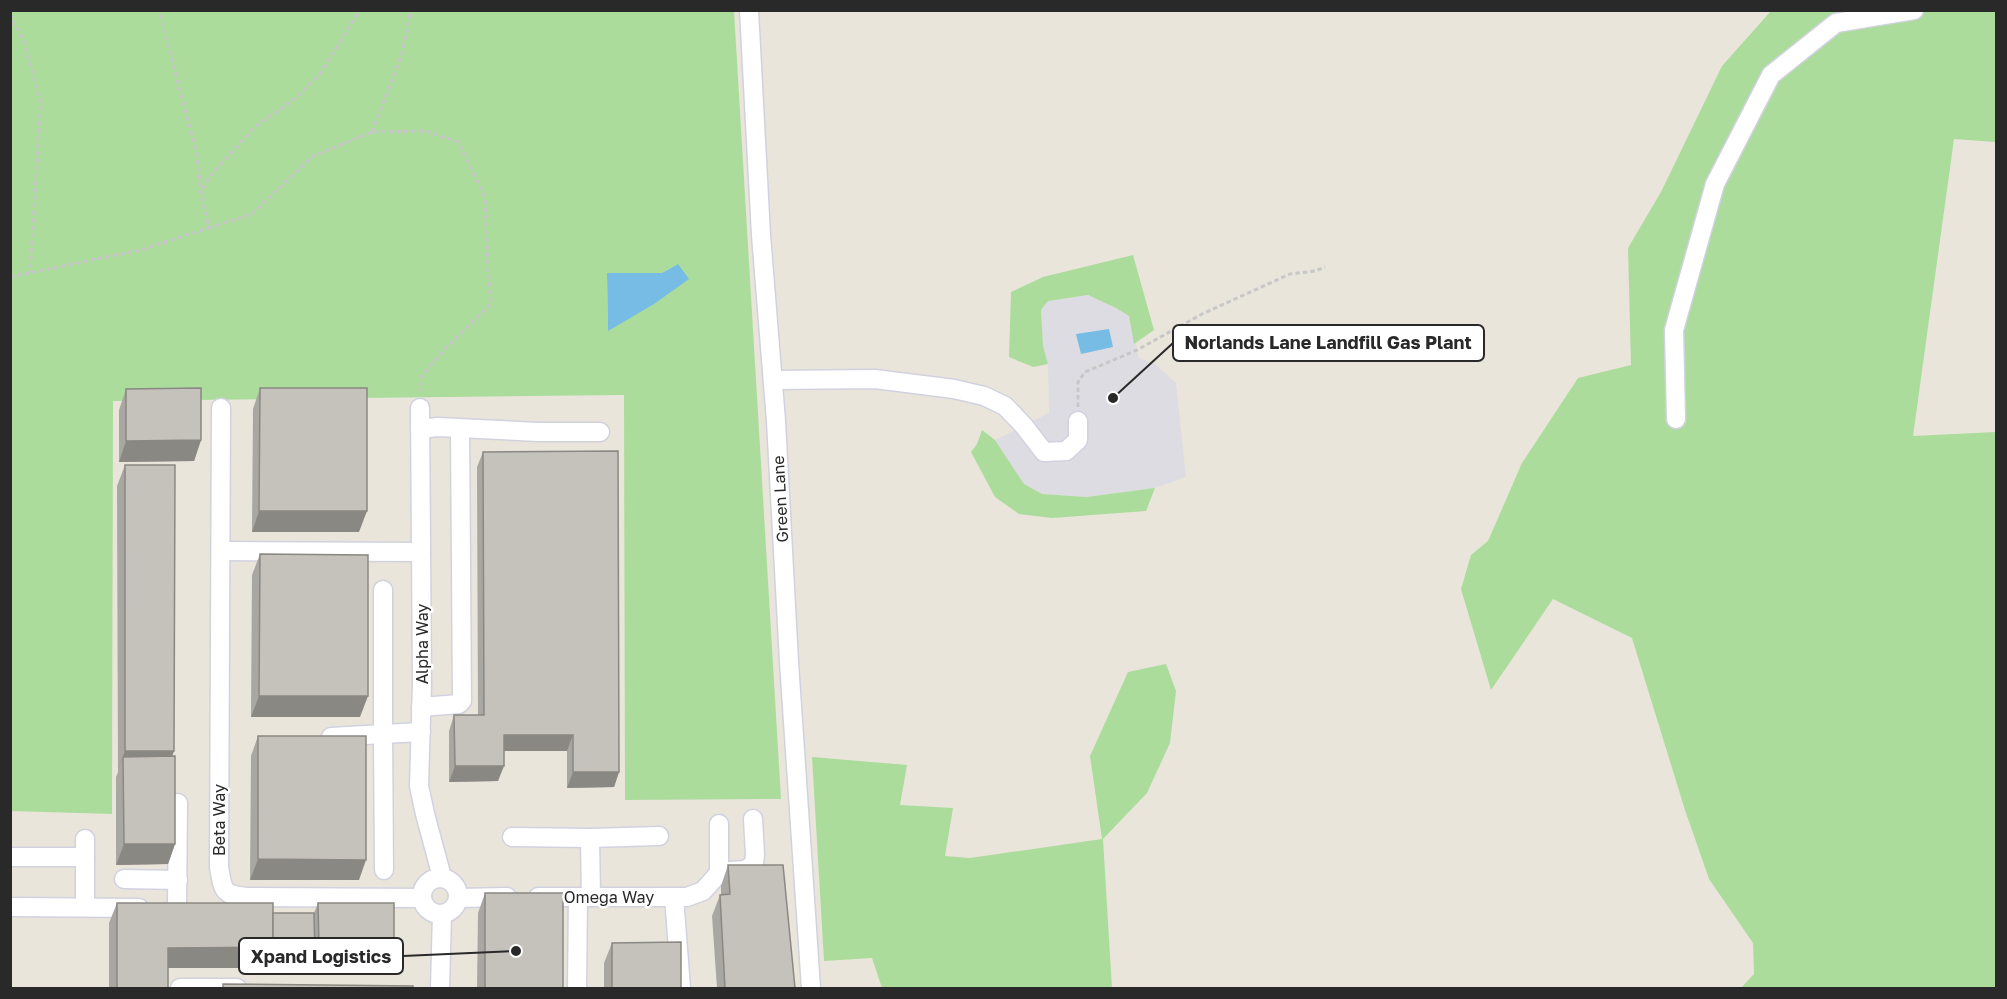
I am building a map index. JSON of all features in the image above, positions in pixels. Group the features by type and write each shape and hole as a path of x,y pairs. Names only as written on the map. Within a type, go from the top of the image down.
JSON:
{"street":[{"name":"Green Lane","path":"749,10 761,235 773,380 811,988"},
{"path":"1676,418 1674,330 1714,184 1771,75 1836,23 1914,10"},
{"path":"773,380 875,380 954,388 984,396 1005,406 1044,452 1066,451 1078,440 1078,421"},
{"name":"Beta Way","path":"221,408 219,867 222,882 231,896"},
{"name":"Alpha Way","path":"420,408 422,552 419,786 442,878"},
{"path":"420,429 600,432"},
{"path":"421,707 459,704 462,701 460,429"},
{"path":"221,551 422,552"},
{"path":"383,590 384,870"},
{"path":"318,737 421,732"},
{"path":"11,907 185,908 178,880 178,803"},
{"path":"719,873 745,870 754,864 753,819"},
{"path":"681,988 680,897 703,891 719,873 719,824"},
{"path":"512,837 659,836"},
{"path":"577,988 590,838"},
{"path":"12,857 85,848 85,907"},
{"path":"442,878 455,885 458,898 452,910 442,914 431,912 426,908 422,898 424,886 429,881 442,878"},
{"path":"124,879 178,880"},
{"path":"213,906 231,896 422,898"},
{"name":"Omega Way","path":"458,898 680,897"},
{"path":"440,988 442,914"},
{"path":"180,988 237,988"}],"path":[{"path":"159,10 197,155 201,191 209,228"},
{"path":"201,191 211,175 256,126 296,98 319,75 360,10"},
{"path":"372,132 402,54 411,10"},
{"path":"10,14 24,42 41,102 30,272"},
{"path":"10,277 140,250 252,214 313,156 372,132 425,131 458,142 485,197 491,304 443,351 421,377 420,408"},
{"path":"1078,421 1078,382 1084,372 1137,350 1202,314 1290,274 1315,271 1325,267"}],"shaded area":[{"path":"1088,295 1129,316 1139,358 1154,363 1176,383 1186,477 1155,488 1086,497 1042,494 1024,484 995,440 1049,413 1048,364 1043,346 1041,310 1048,301"}],"green space":[{"path":"11,11 734,11 781,799 625,800 624,395 113,401 112,814 11,811","holes":["678,264 608,331 607,274 662,273"]},
{"path":"1771,11 1996,11 1996,142 1954,139 1913,436 1996,432 1996,988 1741,988 1754,974 1753,943 1709,879 1685,810 1632,638 1553,599 1491,690 1461,589 1471,555 1488,541 1522,463 1578,378 1631,365 1628,248 1661,192 1722,66"},
{"path":"1133,255 1154,330 1134,344 1129,316 1116,308 1088,295 1048,301 1041,310 1043,346 1048,364 1033,367 1009,357 1011,292 1043,277"},
{"path":"982,430 995,440 1024,484 1042,494 1086,497 1155,488 1146,511 1052,518 1019,514 995,497 971,452"},
{"path":"1166,664 1176,691 1170,743 1147,793 1103,839 1112,988 882,988 872,958 824,961 812,757 907,765 900,805 953,808 945,856 970,858 1102,839 1090,756 1128,672"}],"water":[{"path":"678,264 689,279 654,304 608,331 607,273 662,273"},
{"path":"1109,329 1113,347 1081,354 1076,334"}],"building":[{"path":"201,388 201,440 126,441 126,389"},
{"path":"260,388 367,388 367,511 259,511"},
{"path":"618,451 619,772 573,772 573,735 504,735 504,766 455,766 454,715 484,715 483,452"},
{"path":"125,465 175,465 174,751 125,751"},
{"path":"260,554 368,555 368,696 259,696"},
{"path":"258,736 366,736 366,860 258,859"},
{"path":"175,756 175,844 124,844 123,757"},
{"path":"728,865 783,865 795,988 725,988 720,895 730,894"},
{"path":"485,893 563,893 563,988 485,988"},
{"path":"117,903 273,903 273,947 168,948 168,988 117,988"},
{"path":"318,903 394,903 394,947 319,948"},
{"path":"273,913 314,913 315,958 269,958 273,947"},
{"path":"681,942 681,988 612,988 612,943"},
{"path":"223,984 413,986 413,988 223,988"}],"place":[{"name":"Norlands Lane Landfill Gas Plant","path":"1113,398"},
{"name":"Xpand Logistics","path":"516,951"}]}
